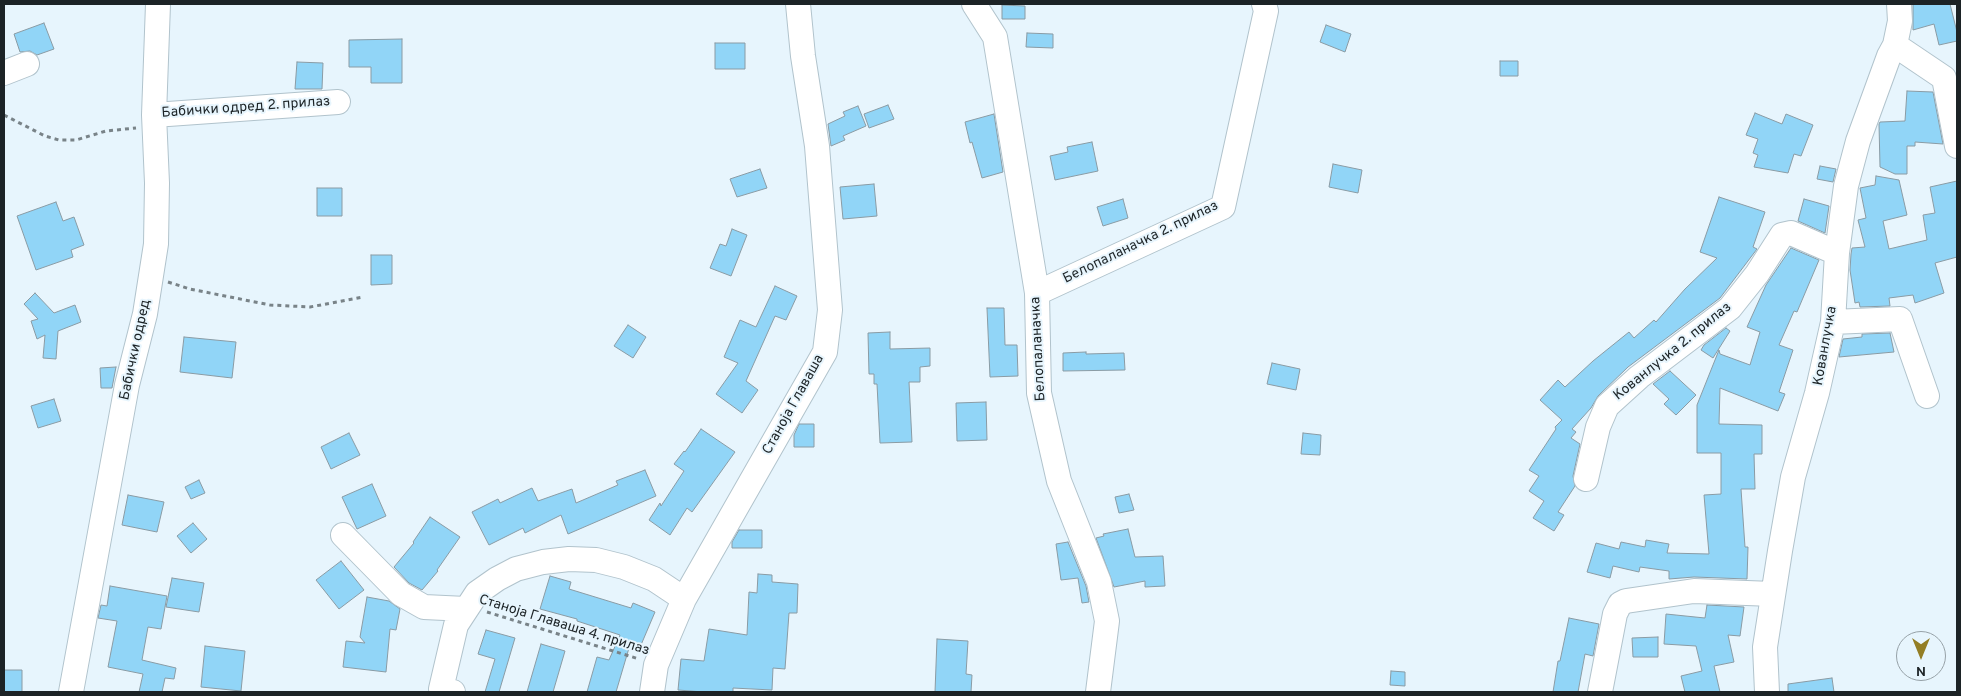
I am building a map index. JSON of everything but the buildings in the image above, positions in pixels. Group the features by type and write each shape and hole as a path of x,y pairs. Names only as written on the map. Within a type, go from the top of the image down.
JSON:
{"street":[{"name":"Бабички одред","path":"71,692 127,385 145,314 156,244 157,183 155,123 158,4"},
{"name":"Станоја Главаша","path":"652,692 656,665 684,599 825,352 830,310 817,146 803,56 798,4"},
{"name":"Белопаланачка","path":"974,4 995,37 1036,293 1039,393 1059,481 1099,582 1107,620 1098,692"},
{"name":"Белопаланачка 2. прилаз","path":"1036,293 1223,207 1266,11 1264,4"},
{"name":"Кованлучка","path":"1767,692 1765,647 1773,594 1793,477 1818,393 1833,322 1837,253 1846,186 1854,156 1889,56 1895,45 1900,21 1898,4"},
{"path":"1895,45 1944,78 1957,146"},
{"path":"4,73 28,64"},
{"name":"Бабички одред 2. прилаз","path":"155,123 338,102"},
{"name":"Кованлучка 2. прилаз","path":"1586,479 1598,427 1607,406 1639,377 1730,308 1757,274 1782,235 1791,233 1837,253"},
{"path":"1833,322 1900,319 1927,396"},
{"path":"343,534 401,594 424,607 466,609"},
{"path":"447,691 456,625 477,593 497,578 516,569 542,562 569,559 596,560 624,567 654,578 684,599"},
{"path":"1600,692 1615,614 1620,604 1626,601 1694,591 1773,594"}],"path":[{"path":"4,116 45,136 59,140 76,140 106,131 155,123"},
{"path":"151,278 190,289 270,304 310,307 363,297"},
{"name":"Станоја Главаша 4. прилаз","path":"466,609 487,612 656,665"}]}
